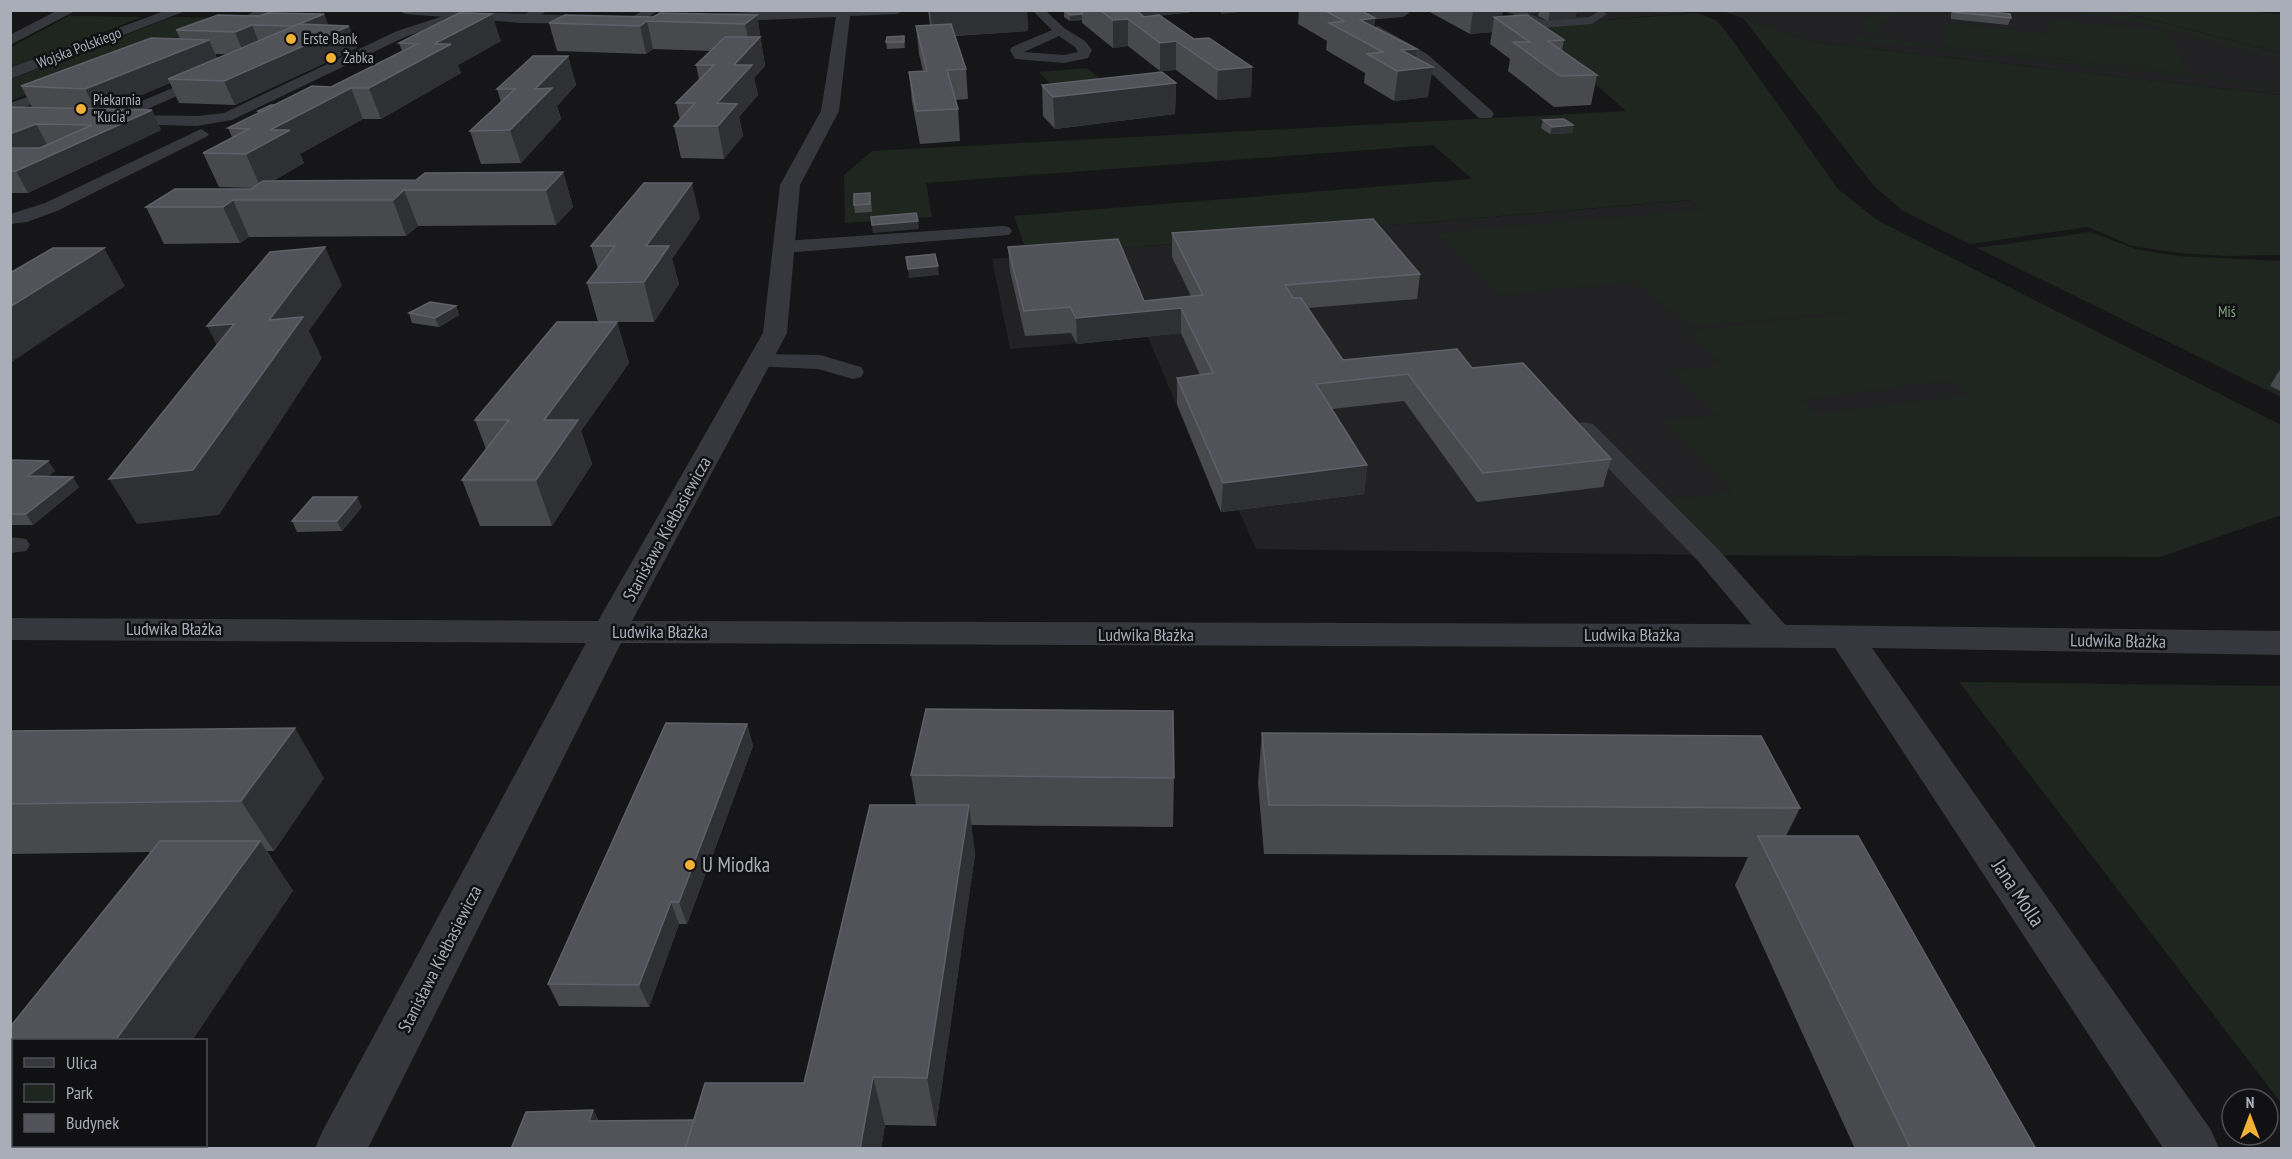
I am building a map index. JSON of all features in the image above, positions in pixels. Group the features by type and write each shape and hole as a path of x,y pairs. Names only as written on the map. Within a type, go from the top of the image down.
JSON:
{"street":[{"name":"Wojska Polskiego","path":"10,40 70,10"},
{"name":"Wojska Polskiego","path":"10,74 181,10"},
{"path":"405,10 522,19 624,20 656,15"},
{"path":"695,18 897,10"},
{"name":"Stanisława Kiełbasiewicza","path":"341,1149 609,632 775,333 790,185 830,111 843,12"},
{"path":"1350,14 1422,57 1485,114"},
{"name":"Ludwika Błażka","path":"10,629 1777,635 2282,643"},
{"name":"Jana Molla","path":"1845,636 2193,1149"}],"lane":[{"path":"257,30 217,31 269,10"},
{"path":"522,19 544,10"},
{"path":"1038,10 1060,32"},
{"path":"1350,14 1403,13 1399,10"},
{"path":"1511,10 1541,24 1592,20 1595,13 1616,14"},
{"path":"219,73 108,119 197,121 227,117 401,34 459,15"},
{"path":"369,33 401,34"},
{"path":"10,108 78,83"},
{"path":"10,115 30,116"},
{"path":"10,219 21,218 51,207 201,134"},
{"path":"10,207 51,207"},
{"path":"784,247 960,228 1003,231"},
{"path":"759,361 820,362 853,372"},
{"path":"1584,429 1708,555 1777,635"}],"shaded area":[{"path":"1680,10 1687,13 1532,26 1503,11"},
{"path":"1722,11 2119,11 2281,53 2281,95 1811,42"},
{"path":"1729,197 2281,515 2160,557 1708,555 1256,549 1239,511 1221,512 1148,337 1010,349 992,259"}],"green space":[{"path":"2230,10 2281,14 2281,53 2119,11"},
{"path":"1887,11 1905,11 1879,21 1875,25 1891,38 1904,42 2233,79 2281,82 2281,85 1853,40 1853,36 1883,39 1867,31 1864,25 1867,19"},
{"path":"2066,11 2121,15 2175,26 2281,56 2281,59 2144,23"},
{"path":"1696,13 1716,20 1838,189 1877,220 2281,425 2281,515 2160,557 1722,555 1667,501 1733,492 1663,421 1718,415 1670,371 1723,365 1685,331 1851,313 1848,311 1689,326 1636,281 1498,295 1437,233 1702,210 1690,200 1028,256 1014,216 1472,179 1433,145 926,183 932,217 845,223 844,175 872,151 1626,111 1532,26","holes":["1950,380 1968,395 1817,414 1800,400"]},
{"path":"69,16 142,17 11,68 11,47"},
{"path":"172,17 237,18 193,37 151,39 153,44 11,101 11,79"},
{"path":"1743,18 1811,42 2281,95 2281,255 2223,256 2180,253 2132,246 2088,227 1970,244 1903,211 1874,186"},
{"path":"2049,19 2167,31 2190,73 1945,46 1945,23 2053,34"},
{"path":"1087,68 1115,91 1061,95 1039,72"},
{"name":"Miś","path":"2090,232 2136,249 2178,256 2281,261 2281,397 1977,248"},
{"path":"1959,682 2281,686 2281,1103 2280,1087 2269,1087"}],"building":[{"path":"1064,10 1082,10 1082,14 1070,15"},
{"path":"1100,10 1136,10 1144,17 1159,15 1194,39 1209,38 1252,67 1218,70 1176,41 1160,43 1128,19 1113,20"},
{"path":"1324,10 1360,10 1375,18 1360,20 1417,49 1401,50 1433,67 1397,71 1367,54 1383,52 1329,23 1344,21"},
{"path":"1953,10 2010,14 2011,18 1953,12"},
{"path":"268,13 324,14 294,26 252,25 235,32 176,30 218,15 260,16"},
{"path":"459,13 492,14 434,44 451,44 369,88 351,88 270,130 290,130 246,154 203,153 249,129 228,128 312,86 331,87 417,44 399,43"},
{"path":"660,13 757,15 745,24 647,21 640,26 549,23 565,15 653,17"},
{"path":"1527,15 1564,40 1548,41 1597,75 1560,76 1513,42 1530,42 1494,17"},
{"path":"299,24 349,26 224,81 168,79"},
{"path":"951,24 966,69 947,70 958,109 916,111 909,72 927,71 916,26"},
{"path":"904,36 904,42 886,42 887,37"},
{"path":"725,37 760,37 734,65 752,65 717,103 737,104 718,126 674,126 695,103 676,103 714,65 696,65"},
{"path":"151,38 209,40 85,89 21,86"},
{"path":"533,56 568,56 535,89 552,88 510,130 470,131 515,89 497,89"},
{"path":"1162,72 1176,83 1053,97 1042,85"},
{"path":"275,105 262,112 258,111"},
{"path":"11,107 152,110 16,171 10,171 10,148 40,148 92,125 36,124 10,134"},
{"path":"1564,119 1573,125 1552,127 1543,120"},
{"path":"563,172 546,190 404,190 393,200 233,200 223,207 146,207 175,189 251,189 263,181 416,180 425,173"},
{"path":"644,183 692,183 646,246 669,246 644,282 587,283 615,246 591,246"},
{"path":"870,193 870,204 854,205 854,194"},
{"path":"916,213 918,221 872,225 871,217"},
{"path":"1373,219 1420,274 1285,285 1293,298 1301,298 1343,360 1457,349 1472,368 1523,363 1611,459 1483,473 1408,374 1316,384 1367,465 1223,483 1177,378 1213,373 1181,308 1076,318 1070,307 1024,311 1008,247 1118,239 1144,301 1203,295 1172,233"},
{"path":"325,247 269,320 303,317 193,470 109,479 234,324 207,326 270,252"},
{"path":"53,248 104,248 10,307 10,273"},
{"path":"935,254 938,266 908,269 906,257"},
{"path":"430,302 456,306 435,318 409,313"},
{"path":"557,322 617,322 544,420 578,420 536,480 462,480 509,420 475,420"},
{"path":"10,460 48,461 28,476 73,477 26,514 10,514"},
{"path":"313,497 357,497 337,521 292,521"},
{"path":"926,709 1173,711 1174,778 911,775"},
{"path":"666,723 747,724 679,902 671,902 639,985 548,984"},
{"path":"295,728 241,801 10,804 10,731"},
{"path":"1262,733 1761,736 1800,808 1269,805"},
{"path":"870,805 969,805 927,1078 873,1077 860,1149 685,1149 705,1083 804,1083"},
{"path":"1758,836 1858,836 2036,1149 1911,1149"},
{"path":"160,841 260,841 116,1039 12,1039 12,1147 38,1147 37,1149 10,1149 10,1027"},
{"path":"593,1110 589,1121 694,1120 685,1149 511,1149 526,1112"}],"place":[{"name":"Erste Bank","path":"291,39"},
{"name":"Żabka","path":"331,58"},
{"name":"Piekarnia \"Kucia\"","path":"81,109"},
{"name":"U Miodka","path":"690,865"}]}
